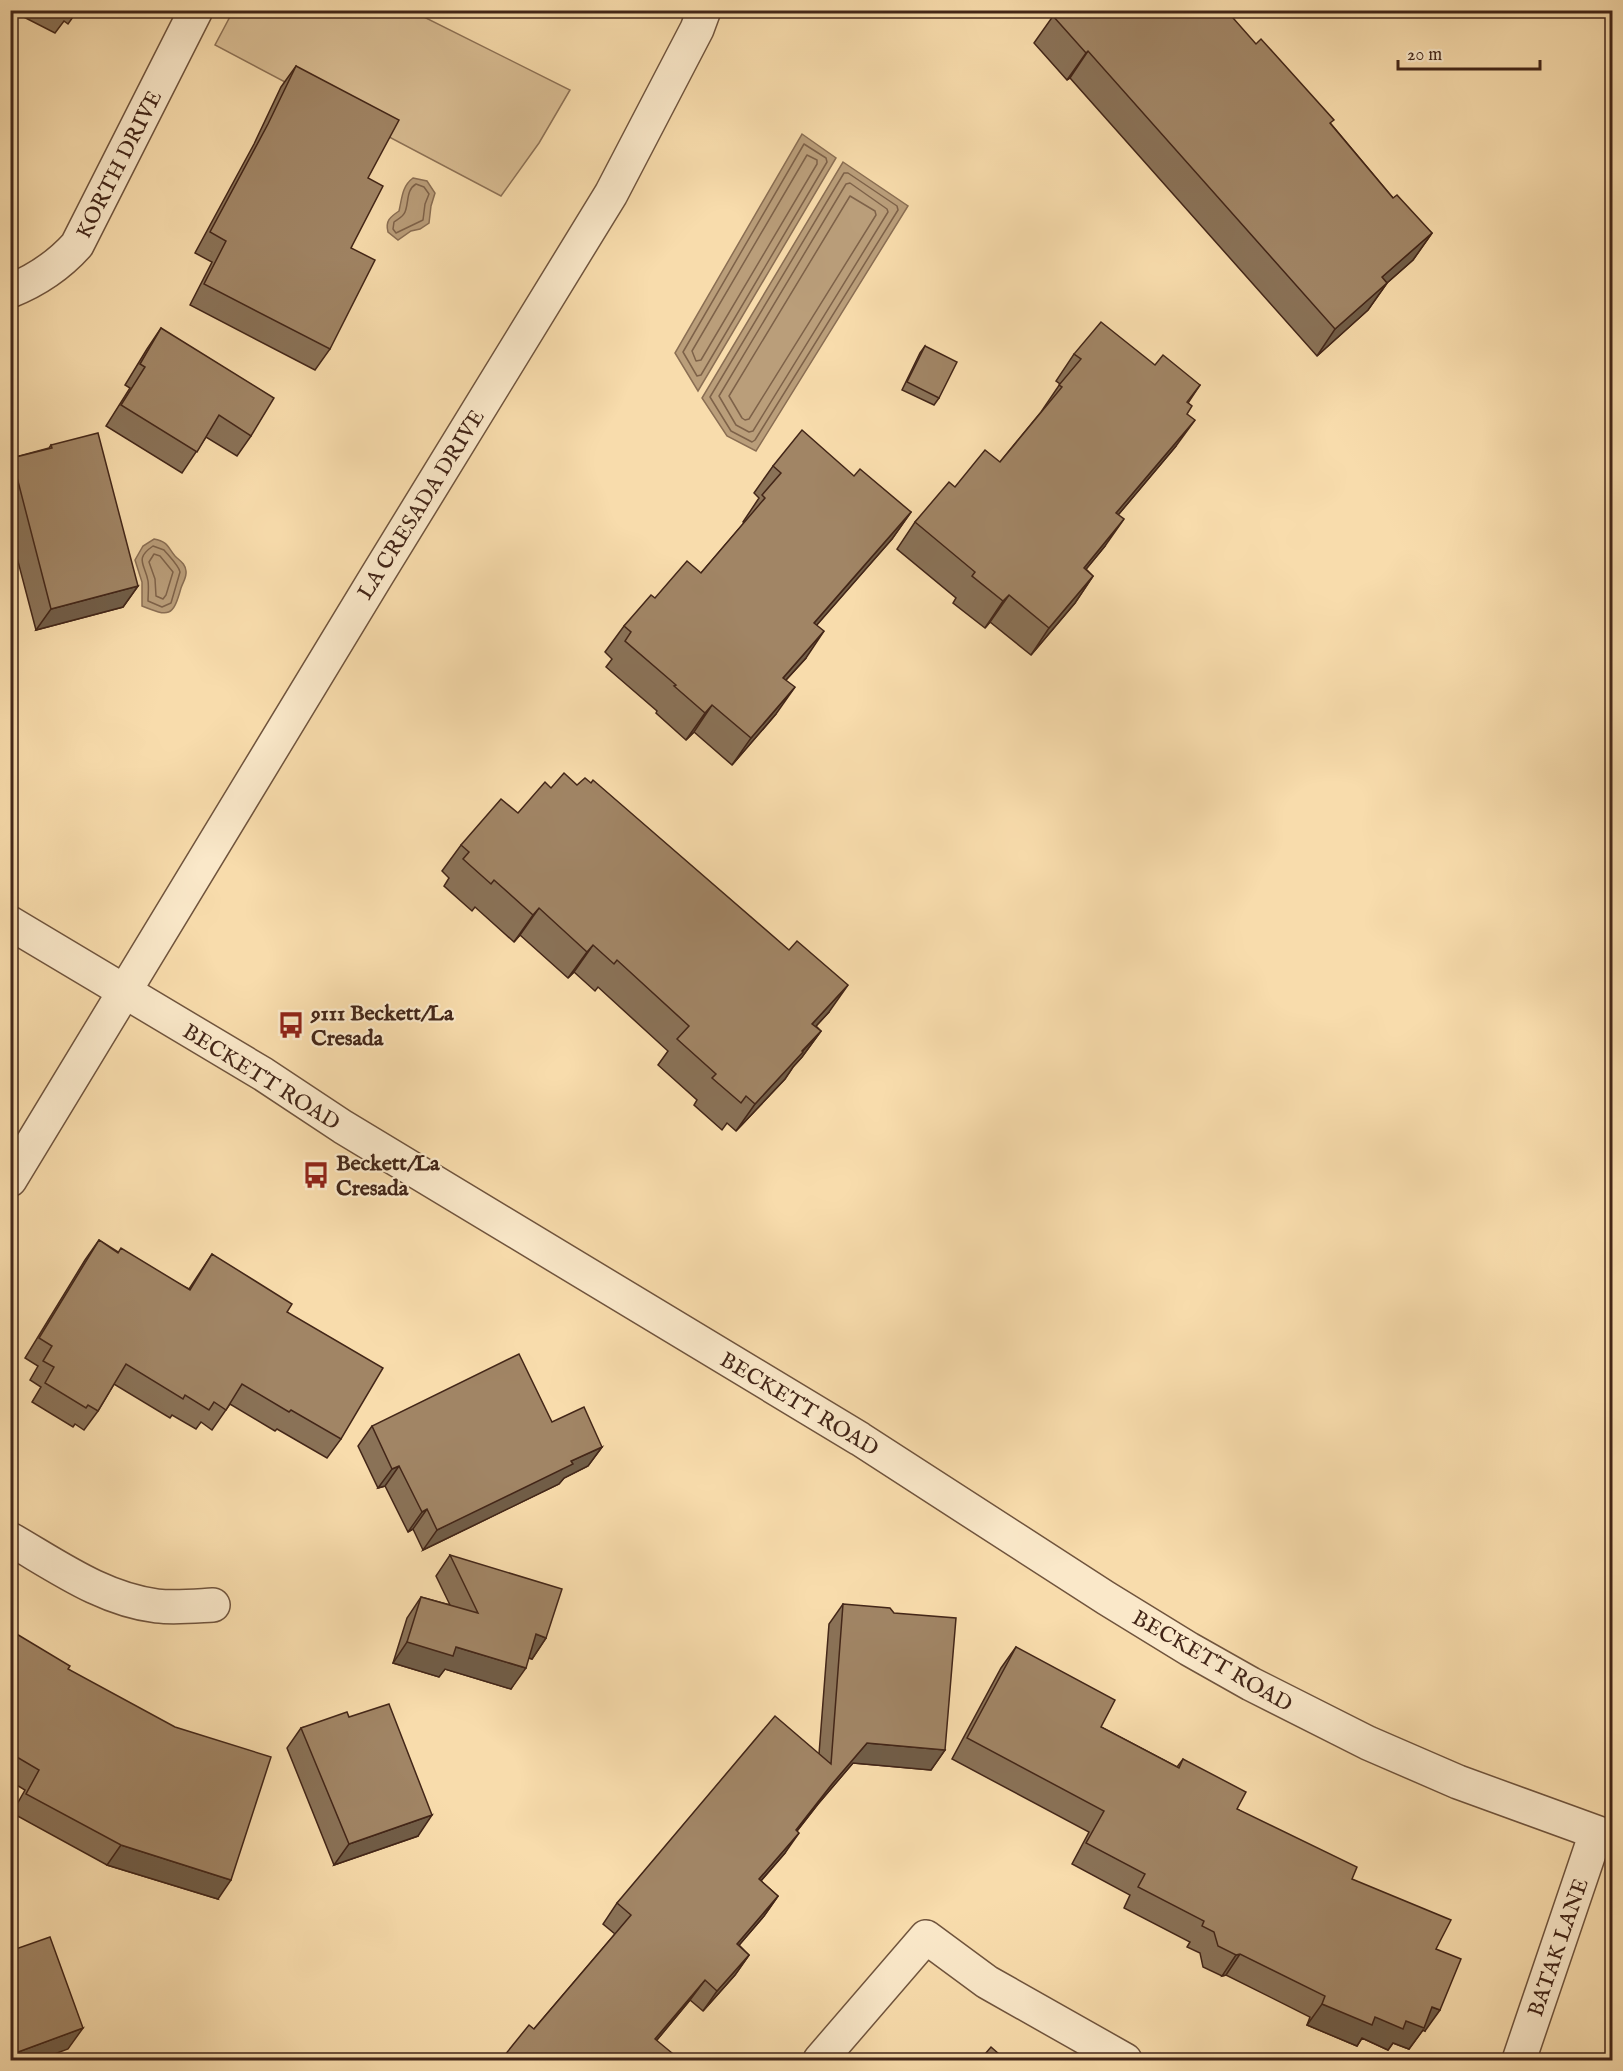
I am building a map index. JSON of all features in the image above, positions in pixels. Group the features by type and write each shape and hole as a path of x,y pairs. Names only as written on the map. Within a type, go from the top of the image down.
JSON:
{"street":[{"name":"KORTH DRIVE","path":"10,291 27,284 65,258 77,245 196,10"},
{"name":"LA CRESADA DRIVE","path":"10,1180 610,194 697,29 704,10"},
{"name":"BECKETT ROAD","path":"10,922 263,1074 343,1127 861,1439 1188,1649 1251,1684 1368,1743 1458,1782 1604,1835"},
{"path":"10,1539 91,1587 123,1598 157,1606 213,1605"},
{"name":"BATAK LANE","path":"1519,2061 1604,1835"},
{"path":"820,2061 926,1937 987,1982 1125,2061"}],"shaded area":[{"path":"233,11 412,11 570,90 539,143 501,196 215,45"}],"water":[{"path":"802,134 836,158 698,391 675,353"},
{"path":"843,162 908,206 756,451 727,436 702,398"},
{"path":"413,178 427,181 435,193 429,223 398,240 388,232 388,222 399,211 405,189"},
{"path":"154,539 167,545 186,571 175,605 169,612 164,613 142,606 142,582 135,560 143,546"}],"building":[{"path":"10,10 17,10 10,23"},
{"path":"59,10 70,10 68,15"},
{"path":"1059,10 1226,10 1256,44 1261,39 1334,120 1330,123 1393,198 1397,195 1432,233 1382,277 1387,283 1335,329 1088,51 1086,53 1053,16"},
{"path":"296,66 399,120 368,178 383,186 351,248 375,260 330,349 204,284 226,241 210,232 268,124"},
{"path":"1101,322 1155,365 1163,355 1200,385 1187,402 1192,406 1187,414 1195,420 1116,513 1124,519 1084,568 1093,576 1049,628 1009,595 1003,601 972,576 975,572 915,522 949,482 955,487 985,450 1000,462 1062,387 1059,385 1081,359 1074,354"},
{"path":"161,328 274,398 251,436 219,415 197,452 121,405 145,367 140,364"},
{"path":"925,346 957,362 939,398 907,382"},
{"path":"802,430 854,476 860,469 911,512 814,623 824,631 783,678 795,687 751,738 712,705 705,713 674,686 676,685 625,641 631,632 624,626 651,595 655,598 687,561 701,573 765,498 762,495 781,473 773,466"},
{"path":"98,433 138,586 51,609 12,458"},
{"path":"564,773 577,785 585,778 591,783 593,780 789,950 797,941 848,985 812,1024 821,1031 755,1104 746,1096 741,1103 712,1078 716,1074 677,1039 689,1026 617,960 614,964 593,945 587,952 539,908 533,915 494,880 491,884 463,859 469,852 461,845 501,799 518,813 545,782 551,788"},
{"path":"99,1240 118,1253 121,1248 190,1290 212,1254 292,1304 287,1312 383,1368 341,1439 242,1384 226,1410 214,1402 209,1410 185,1395 183,1399 126,1364 98,1411 88,1405 86,1408 45,1383 54,1367 43,1361 52,1346 39,1338"},
{"path":"519,1354 552,1422 584,1407 602,1447 571,1461 573,1464 437,1530 427,1509 422,1512 399,1466 392,1469 372,1426"},
{"path":"450,1555 562,1589 546,1638 536,1634 526,1668 456,1647 453,1656 407,1642 421,1597 478,1613"},
{"path":"843,1604 890,1608 894,1613 956,1618 945,1750 867,1743 796,1830 799,1833 759,1879 778,1896 737,1944 749,1955 717,1991 705,1980 655,2039 678,2058 675,2061 500,2061 529,2025 534,2029 631,1915 617,1903 775,1716 831,1764"},
{"path":"10,1630 70,1666 68,1669 175,1727 271,1757 231,1880 121,1845 26,1794 39,1770 10,1753"},
{"path":"1016,1647 1115,1700 1101,1727 1179,1768 1183,1759 1246,1792 1237,1809 1357,1867 1352,1879 1451,1920 1436,1949 1461,1959 1440,2010 1432,2007 1424,2028 1406,2021 1403,2029 1375,2017 1372,2025 1322,2004 1325,1996 1240,1954 1236,1955 1218,1946 1214,1932 1202,1926 1204,1921 1138,1887 1145,1874 1086,1843 1104,1811 967,1738"},
{"path":"389,1704 432,1815 349,1844 301,1728 347,1712 349,1717"},
{"path":"50,1937 83,2028 10,2055 10,1951"},
{"path":"991,2047 1007,2061 979,2061"}],"place":[{"name":"9111 Beckett/La Cresada","path":"291,1025"},
{"name":"Beckett/La Cresada","path":"316,1175"}]}
